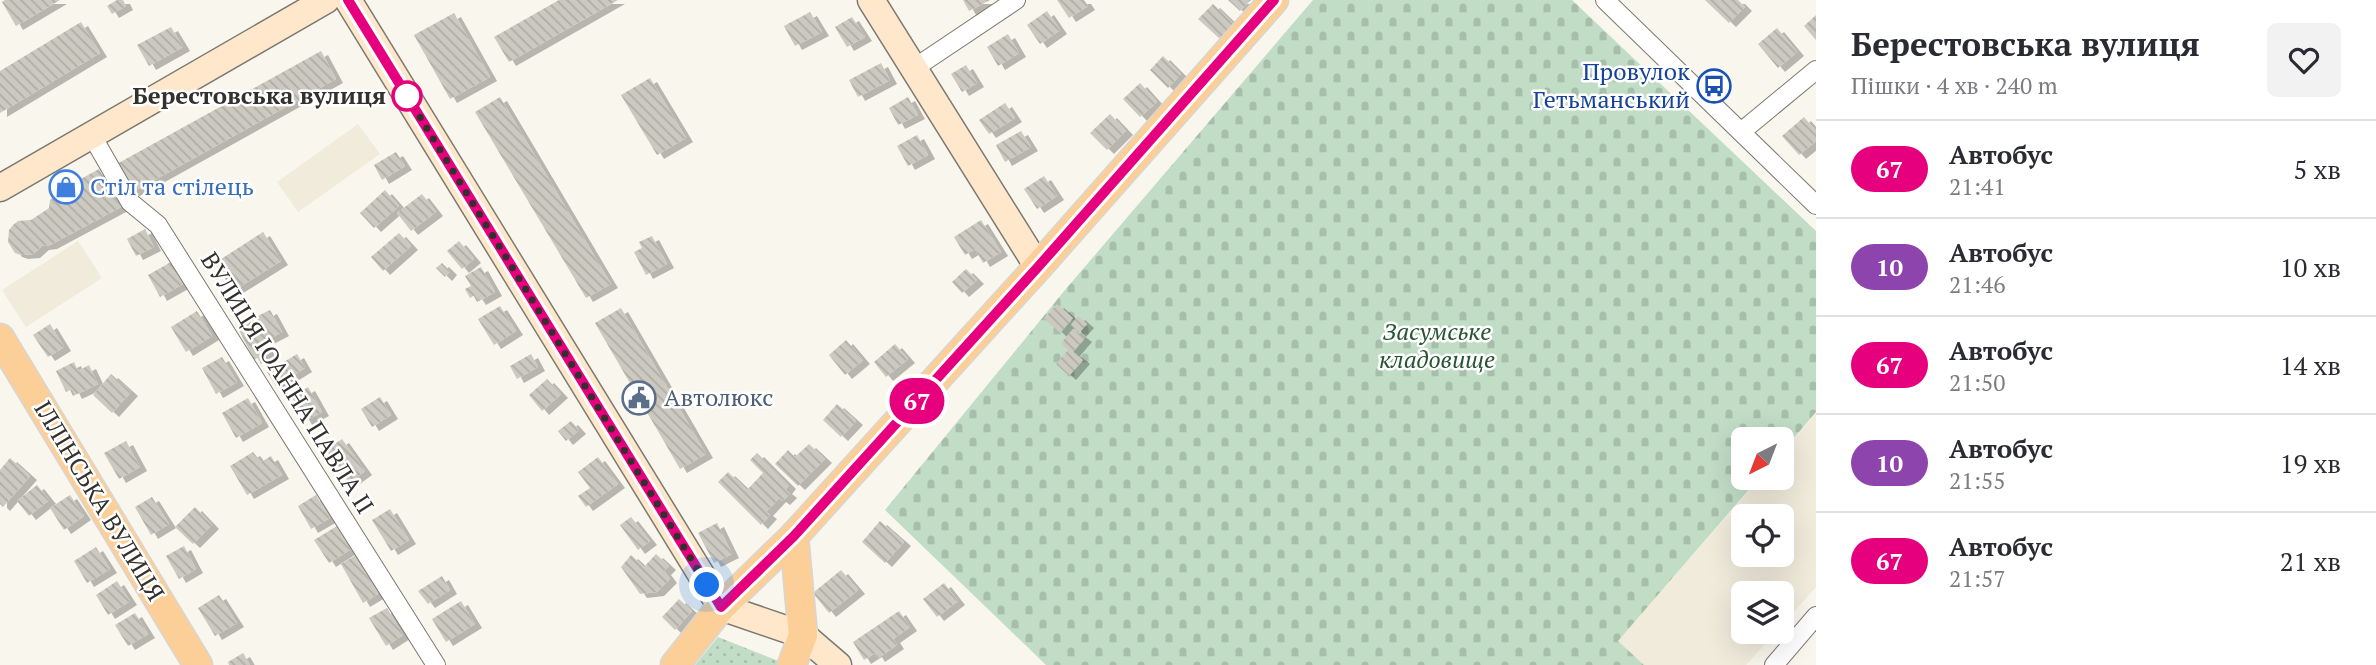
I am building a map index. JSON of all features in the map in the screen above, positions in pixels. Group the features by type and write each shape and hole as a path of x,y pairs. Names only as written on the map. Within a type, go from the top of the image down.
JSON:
{"main road":[{"path":"675,665 721,607 794,536 1038,267 1274,0"},
{"name":"ІЛЛІНСЬКА ВУЛИЦЯ","path":"0,338 198,665"},
{"path":"792,665 803,635 794,536"}],"street":[{"path":"0,188 326,0"},
{"path":"348,0 721,607 803,635 838,665"},
{"path":"871,0 1038,267"},
{"path":"914,69 1016,0"},
{"path":"1605,0 1816,205"},
{"path":"1741,132 1816,70"},
{"name":"ВУЛИЦЯ ІОАННА ПАВЛА II","path":"91,134 130,202 158,225 436,665"},
{"path":"1774,665 1816,617"}],"shaded area":[{"path":"358,124 380,154 298,212 277,182"},
{"path":"78,241 102,278 26,327 2,290"},
{"path":"1816,413 1816,587 1794,612 1794,581 1731,581 1731,644 1765,644 1746,665 1644,665 1618,641 1731,511 1731,567 1794,567 1794,504 1737,504 1750,490 1794,490 1794,439"}],"green space":[{"name":"Засумське кладовище","path":"1313,0 1572,0 1816,231 1816,412 1794,438 1794,427 1731,427 1731,490 1749,490 1737,504 1731,504 1731,510 1618,641 1644,665 1046,665 885,510 1065,290"},
{"path":"718,637 781,662 780,665 695,665"}],"building":[{"path":"60,0 16,26 2,2"},
{"path":"117,0 123,0 126,6 112,14 107,6"},
{"path":"559,0 618,0 509,62 494,37"},
{"path":"963,0 990,0 969,11"},
{"path":"1057,0 1084,0 1088,6 1069,18"},
{"path":"1228,0 1251,0 1240,11"},
{"path":"1705,0 1738,0 1745,7 1729,23"},
{"path":"1213,4 1234,24 1220,39 1198,19"},
{"path":"1047,11 1060,30 1040,44 1027,25"},
{"path":"810,12 822,32 795,46 784,26"},
{"path":"454,13 490,77 450,99 414,35"},
{"path":"1816,15 1816,40 1804,26"},
{"path":"852,17 865,37 847,47 835,27"},
{"path":"81,22 100,53 0,113 0,71"},
{"path":"171,27 183,47 149,66 137,45"},
{"path":"1777,28 1797,52 1778,68 1758,44"},
{"path":"1008,34 1019,53 998,66 987,47"},
{"path":"321,51 336,79 131,193 115,165"},
{"path":"1163,56 1181,74 1168,88 1150,70"},
{"path":"881,63 890,80 858,97 849,80"},
{"path":"966,65 977,83 962,92 951,74"},
{"path":"650,78 686,138 657,155 621,95"},
{"path":"1140,83 1157,102 1140,117 1123,99"},
{"path":"500,97 611,284 586,298 475,112"},
{"path":"908,97 918,115 898,125 889,108"},
{"path":"1005,103 1015,118 989,134 979,120"},
{"path":"1110,114 1126,131 1107,150 1090,133"},
{"path":"1804,117 1816,131 1816,141 1799,155 1782,136"},
{"path":"1021,131 1031,147 1005,162 996,145"},
{"path":"917,135 928,155 908,166 897,146"},
{"path":"396,152 405,166 382,180 374,165"},
{"path":"99,169 121,207 50,245 42,246 33,254 15,253 8,242 9,230 13,225 18,221 31,220 49,208 50,200 66,187"},
{"path":"1044,176 1057,196 1037,209 1024,189"},
{"path":"385,190 399,206 374,228 360,213"},
{"path":"422,194 436,212 411,231 397,213"},
{"path":"981,220 1001,252 983,263 975,249 965,255 954,237"},
{"path":"145,229 154,247 136,256 127,239"},
{"path":"263,232 281,261 233,291 215,263"},
{"path":"399,233 411,246 383,271 371,257"},
{"path":"652,236 667,264 646,275 634,252 642,248 639,242"},
{"path":"459,241 474,259 462,269 447,251"},
{"path":"171,262 183,284 160,297 148,275"},
{"path":"442,263 450,271 445,277 436,268"},
{"path":"481,267 495,292 479,301 475,295 470,298 465,289 471,286 465,276"},
{"path":"966,269 977,280 962,293 952,282"},
{"path":"1057,304 1073,318 1060,333 1044,318"},
{"path":"500,306 516,331 494,345 478,319"},
{"path":"621,308 706,454 680,469 595,323"},
{"path":"270,310 282,332 263,342 268,352 254,360 237,326"},
{"path":"197,311 212,336 186,352 171,327"},
{"path":"1078,316 1087,324 1079,333 1071,325"},
{"path":"50,324 64,347 48,357 33,335"},
{"path":"1073,329 1085,338 1073,352 1083,360 1069,376 1056,364 1068,350 1061,343"},
{"path":"846,340 863,360 845,375 829,355"},
{"path":"895,344 908,359 886,377 874,362"},
{"path":"297,354 305,368 276,386 267,372"},
{"path":"531,354 538,367 517,379 510,366"},
{"path":"222,357 237,382 216,394 202,368"},
{"path":"74,362 78,371 89,365 98,384 75,395 72,389 66,392 56,371"},
{"path":"111,374 131,392 112,413 93,395"},
{"path":"547,379 561,394 542,411 529,395"},
{"path":"308,387 322,412 305,421 292,397"},
{"path":"380,397 391,415 372,427 361,409"},
{"path":"248,398 262,423 236,438 222,413"},
{"path":"837,404 856,421 841,437 823,420"},
{"path":"571,421 579,430 566,441 558,431"},
{"path":"342,439 365,471 349,483 326,450"},
{"path":"126,441 140,467 119,479 104,453"},
{"path":"809,444 825,459 798,486 775,464 788,450 795,457"},
{"path":"253,452 261,462 271,456 282,475 247,495 230,466"},
{"path":"757,453 789,485 785,490 790,494 783,501 779,498 766,512 770,515 761,525 718,482 728,472 747,490 763,473 750,460"},
{"path":"598,457 618,484 586,507 578,496 590,488 578,472"},
{"path":"10,458 30,476 3,507 0,504 0,470"},
{"path":"37,485 49,500 29,516 17,501"},
{"path":"70,495 84,516 64,530 50,508"},
{"path":"316,495 330,518 311,529 298,506"},
{"path":"152,497 169,524 151,535 135,507"},
{"path":"195,507 212,525 193,544 175,527"},
{"path":"390,509 409,540 391,551 372,520"},
{"path":"631,517 650,541 638,550 620,525"},
{"path":"880,521 904,542 885,563 862,542"},
{"path":"717,523 732,554 714,563 698,533"},
{"path":"337,526 351,549 329,563 314,540"},
{"path":"184,546 196,569 179,579 166,556"},
{"path":"96,547 110,569 87,583 74,561"},
{"path":"656,554 669,566 664,571 670,579 657,592 640,594 621,567 631,555 644,567"},
{"path":"356,555 378,594 363,603 341,564"},
{"path":"841,570 858,590 829,613 813,593"},
{"path":"442,576 450,590 428,604 418,591"},
{"path":"117,581 130,601 108,615 96,595"},
{"path":"944,583 958,601 937,617 923,599"},
{"path":"219,595 237,623 215,636 198,608"},
{"path":"679,599 692,611 675,630 662,617"},
{"path":"461,601 475,624 446,642 432,619"},
{"path":"387,608 403,635 386,646 369,618"},
{"path":"899,611 910,627 893,639 897,645 878,658 875,653 864,660 853,642"},
{"path":"135,613 148,634 128,646 115,625"},
{"path":"243,653 250,665 229,665 228,662"}],"bus line":[{"name":"67","path":"348,0 721,607 794,536 1038,267 1274,0"}],"place":[{"name":"Провулок Гетьманський","path":"1714,86"},
{"name":"Берестовська вулиця","path":"407,96"},
{"name":"Стіл та стілець","path":"66,187"},
{"name":"Автолюкс","path":"639,398"}],"route":[{"path":"407,96 707,585"}]}
